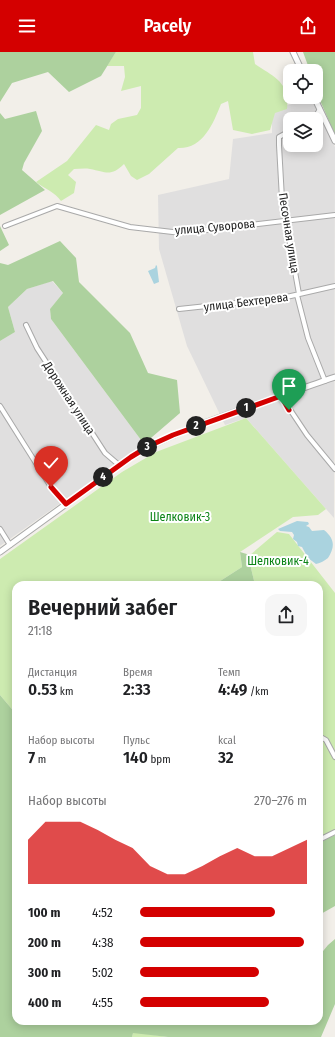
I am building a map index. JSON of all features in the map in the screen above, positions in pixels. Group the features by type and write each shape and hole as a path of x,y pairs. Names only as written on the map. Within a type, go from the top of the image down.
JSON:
{"street":[{"path":"293,52 299,64"},
{"path":"318,104 335,141"},
{"name":"Песочная улица","path":"283,134 279,139 282,199 298,294 308,338 325,381"},
{"name":"улица Суворова","path":"5,226 57,206 130,227 181,232 335,215"},
{"name":"улица Бехтерева","path":"179,309 282,298 335,286"},
{"name":"Дорожная улица","path":"26,325 37,348 105,453 119,466"},
{"path":"0,552 149,446 173,435 221,417 335,377"},
{"path":"281,396 307,435 335,469"},
{"path":"0,406 51,487 66,504"},
{"path":"0,529 10,545"},
{"path":"323,738 326,740 335,757"},
{"path":"323,838 335,832"}],"shaded area":[{"path":"292,104 314,104 318,112 283,112 283,152 323,152 323,123 335,147 334,518 246,418 225,425 187,346 159,249 158,195 229,179 233,139 272,133 272,109"},
{"path":"52,281 63,293 50,309 51,319 144,444 0,546 0,341 15,332 8,307 27,289"}],"green space":[{"path":"0,52 116,52 101,76 69,92 48,72 12,83 0,102"},
{"path":"116,52 253,52 255,64 274,77 283,86 283,104 287,104 287,109 275,113 270,130 252,134 233,130 228,101 221,104 206,134 200,140 187,147 178,148 149,174 137,180 131,176 124,164 112,172 74,169 68,175 76,182 74,193 61,201 53,193 36,182 67,161 96,125 109,130 111,124 118,119 137,115 141,108 141,86 121,91 125,77 124,66 107,66"},
{"path":"303,52 335,52 335,135 322,104 323,104 323,64 307,64"},
{"path":"36,111 42,131 24,163 22,170 45,190 0,215 0,113 5,119"},
{"path":"0,226 9,245 0,251"},
{"path":"60,241 76,258 79,282 130,333 148,373 177,380 180,413 144,444 51,319 50,309 63,293 53,281 27,289 8,307 15,332 0,341 0,263 8,265"},
{"name":"Шелковик-3","path":"246,418 326,509 318,515 293,517 240,552 242,567 220,581 12,581 12,709 0,695 0,559 122,472 156,452"},
{"name":"Шелковик-4","path":"277,532 289,534 335,593 335,835 323,840 323,581 254,581 250,555"},
{"path":"240,552 250,555 254,581 220,581 242,567"},
{"path":"0,695 12,709 12,1025 323,1025 323,951 335,939 335,1004 321,1037 168,1037 133,1033 132,1037 0,1037"},
{"path":"335,835 335,906 323,913 323,840"},
{"path":"133,1032 168,1037 132,1037"}],"water":[{"path":"156,265 159,282 154,284 148,271 155,268"},
{"path":"297,521 308,522 309,524 306,526 312,531 324,530 328,533 332,540 333,547 328,558 316,564 308,558 302,547 298,546 297,542 293,539 294,535 292,532 280,531 278,529"}],"route":[{"path":"51,487 66,504 131,457 149,446 173,435 281,396 289,410"}]}
